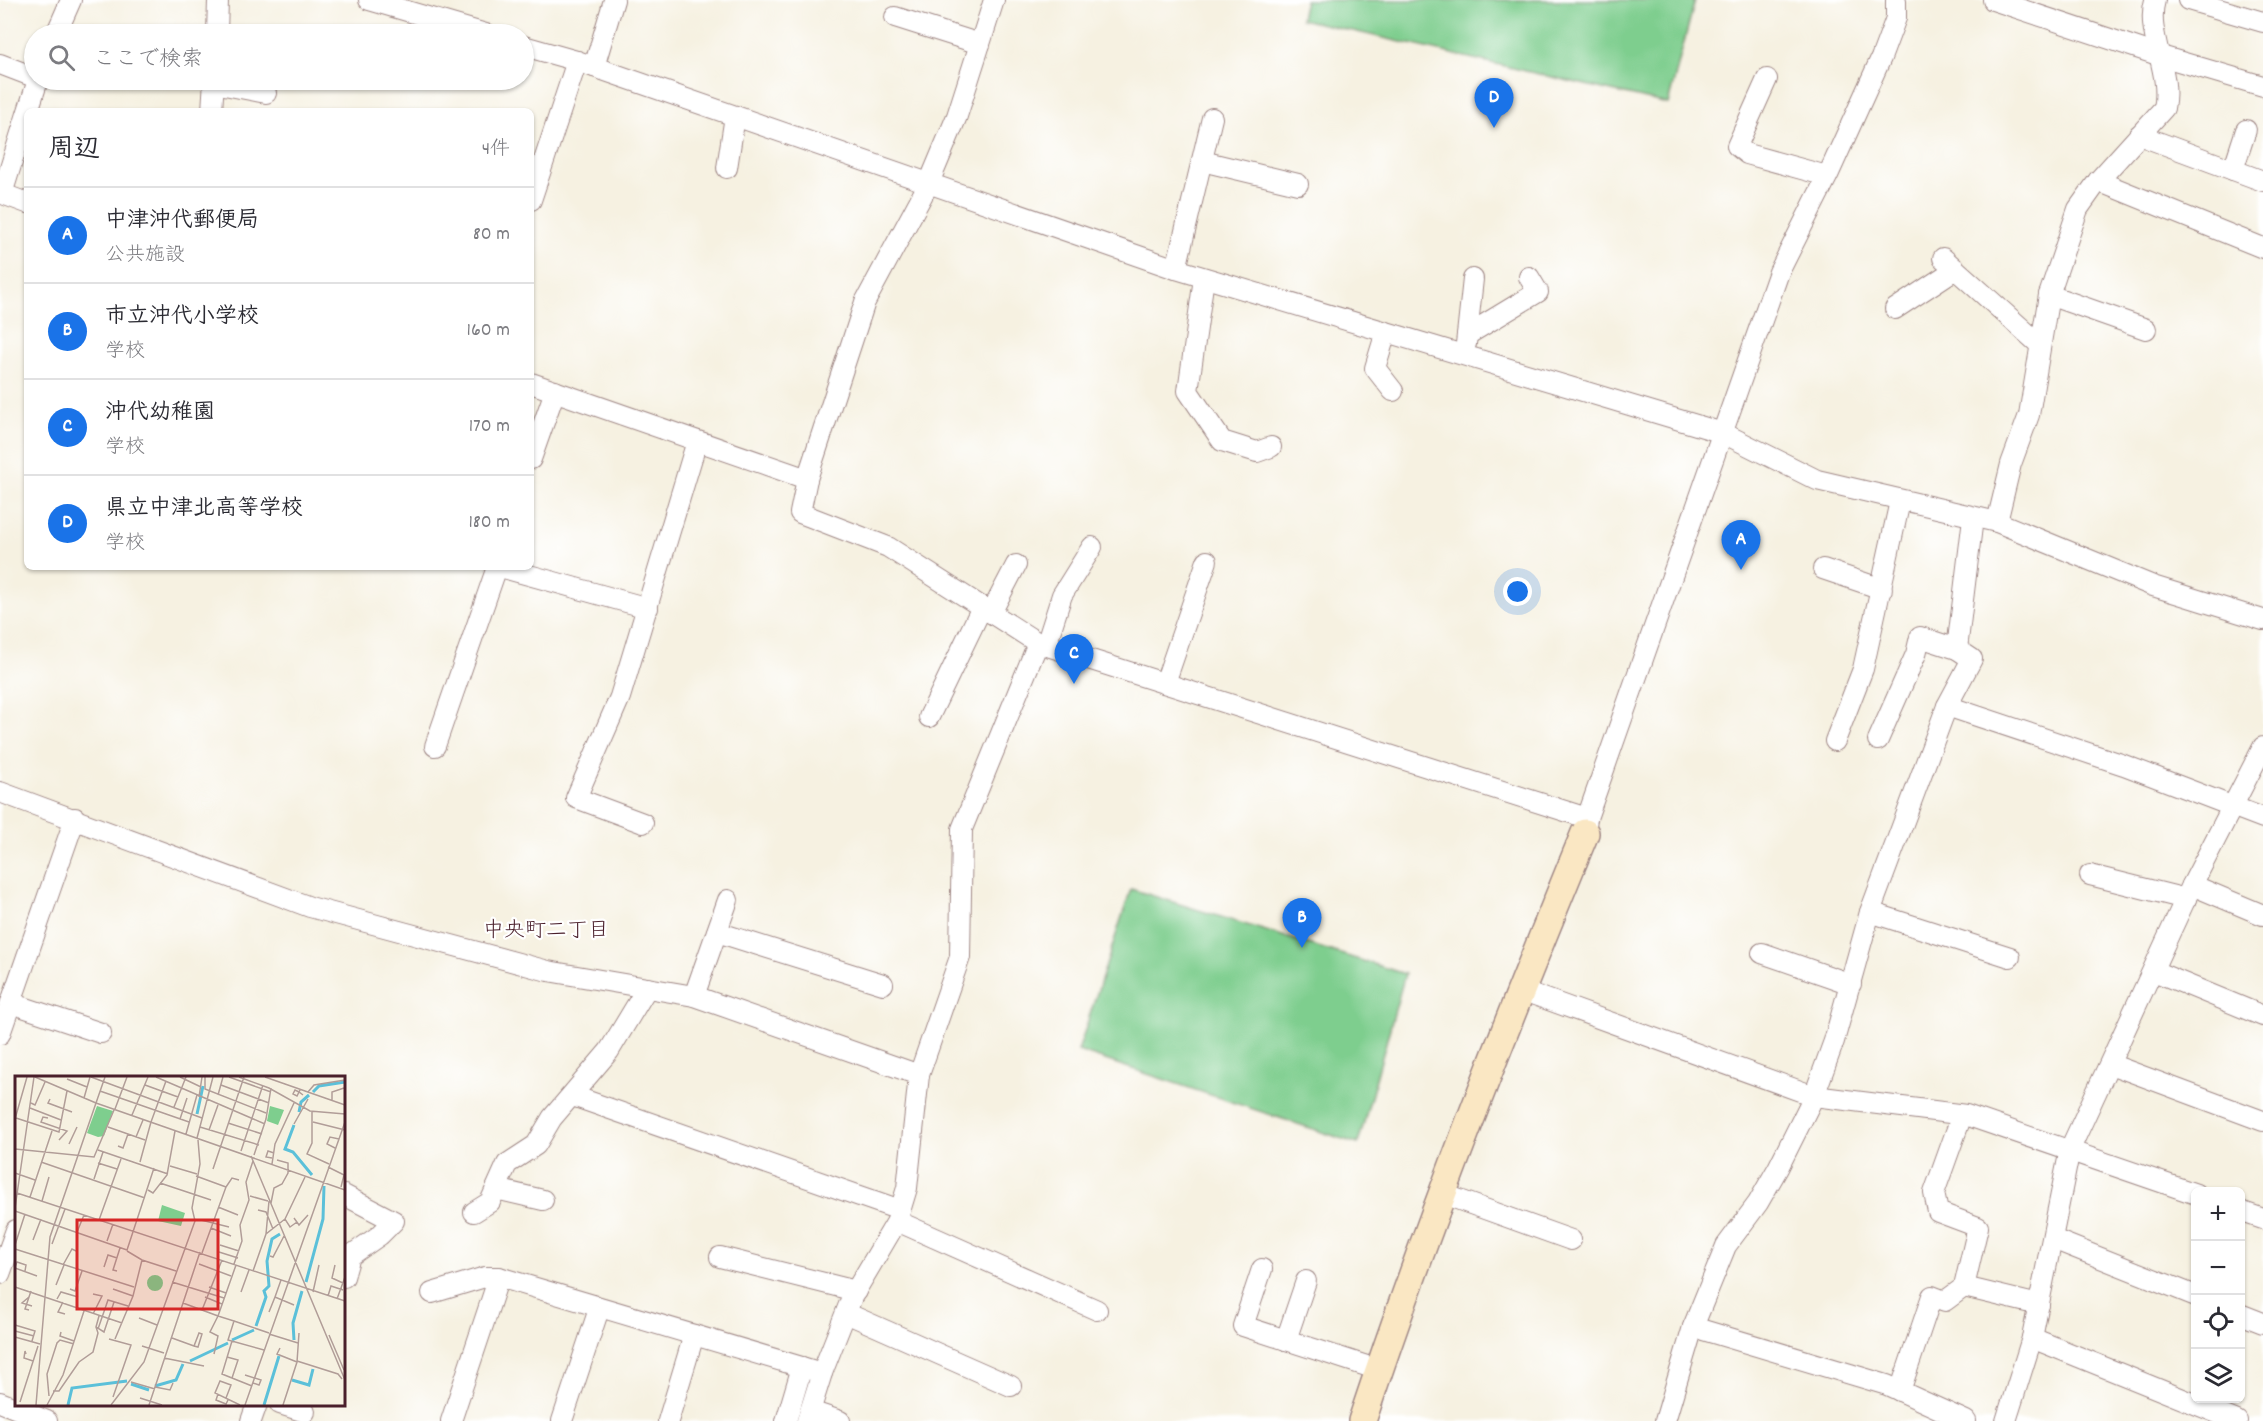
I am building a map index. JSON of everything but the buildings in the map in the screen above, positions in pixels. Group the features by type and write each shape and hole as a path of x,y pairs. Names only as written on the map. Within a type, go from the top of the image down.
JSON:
{"street":[{"path":"60,24 71,0"},
{"path":"217,24 218,0"},
{"path":"369,0 452,24"},
{"path":"534,192 585,64 614,0"},
{"path":"994,0 957,116 929,183 865,302 807,479 800,513 888,547 1042,644 1165,683 1586,825"},
{"path":"1362,1421 1378,1370 1443,1194 1586,825 1779,272 1827,176 1881,58 1896,18 1896,0"},
{"path":"1997,522 2011,464 2029,415 2039,344 2049,295 2079,209 2098,181 2164,108 2167,95 2153,22 2155,0"},
{"path":"2188,0 2263,22"},
{"path":"2000,1 2161,57 2263,86"},
{"path":"895,17 980,44"},
{"path":"534,49 585,64 1176,269 1724,433 1816,480 1997,522 2153,586 2263,620"},
{"path":"0,63 24,73"},
{"path":"1767,79 1737,146 1746,154 1827,176"},
{"path":"28,108 33,90"},
{"path":"212,108 213,90"},
{"path":"253,90 266,93"},
{"path":"727,168 735,116"},
{"path":"1176,269 1212,118"},
{"path":"24,121 1,193 24,202"},
{"path":"2233,170 2246,130"},
{"path":"2139,135 2263,182"},
{"path":"1202,161 1298,184"},
{"path":"2098,181 2263,248"},
{"path":"1895,309 1949,264 2039,344"},
{"path":"1467,335 1538,292 1529,277"},
{"path":"1204,278 1188,391 1222,441 1257,452 1271,447"},
{"path":"1464,356 1473,279"},
{"path":"2049,295 2146,328"},
{"path":"1386,332 1375,368 1393,391"},
{"path":"534,384 807,479"},
{"path":"534,450 555,391"},
{"path":"643,823 576,798 620,696 697,441"},
{"path":"1835,741 1863,669 1900,501"},
{"path":"1957,649 1973,518"},
{"path":"840,1421 809,1416 822,1373 846,1313 898,1215 907,1188 919,1075 960,957 962,829 1062,595 1092,547"},
{"path":"1165,683 1207,561"},
{"path":"929,717 986,610 1016,565"},
{"path":"1823,569 1882,589"},
{"path":"435,746 498,570"},
{"path":"510,570 648,608"},
{"path":"1665,1421 1693,1327 1726,1246 1778,1168 1814,1096 1834,1041 1870,912 1947,706 1972,659 1957,649 1920,637 1916,654 1878,740"},
{"path":"1947,706 2124,765 2263,818"},
{"path":"2006,1421 2032,1338 2070,1149 2189,892 2263,747"},
{"path":"0,792 310,907 548,971 694,996 919,1075"},
{"path":"1,1027 75,818"},
{"path":"2090,875 2189,892 2263,915"},
{"path":"694,996 728,900"},
{"path":"1870,912 2010,957"},
{"path":"717,932 883,984"},
{"path":"1762,953 1851,984"},
{"path":"2154,971 2263,1016"},
{"path":"474,1212 490,1202 507,1164 536,1145 552,1118 609,1051 647,988"},
{"path":"1521,990 1814,1096 1962,1114 2191,1192"},
{"path":"11,1003 101,1033"},
{"path":"2110,1065 2263,1121"},
{"path":"573,1096 898,1215 1096,1310"},
{"path":"1900,1391 1932,1296 1945,1301 1964,1287 1978,1227 1938,1212 1934,1193 1962,1114"},
{"path":"496,1189 543,1200"},
{"path":"1443,1194 1571,1240"},
{"path":"345,1196 394,1221 380,1235 350,1256 345,1273"},
{"path":"2245,1212 2263,1219"},
{"path":"0,1274 10,1234"},
{"path":"2053,1239 2193,1295"},
{"path":"720,1257 856,1291"},
{"path":"1262,1269 1243,1326 1378,1370"},
{"path":"432,1293 485,1277 499,1277 599,1309 822,1373"},
{"path":"451,1421 499,1277"},
{"path":"1286,1340 1306,1281"},
{"path":"1964,1287 2039,1305"},
{"path":"562,1421 599,1309"},
{"path":"846,1313 1011,1386"},
{"path":"2245,1316 2263,1323"},
{"path":"1693,1327 1900,1391 1966,1421"},
{"path":"668,1421 694,1335"},
{"path":"2032,1338 2237,1421"},
{"path":"786,1421 802,1367"},
{"path":"0,1401 47,1421"},
{"path":"251,1421 256,1406"},
{"path":"286,1406 305,1413"}],"green space":[{"path":"1305,0 1695,0 1668,104 1301,19"},
{"path":"1131,889 1405,974 1358,1144 1078,1051"}],"place":[{"name":"県立中津北高等学校","path":"1494,128"},
{"name":"中津沖代郵便局","path":"1741,570"},
{"name":"沖代幼稚園","path":"1074,684"},
{"name":"市立沖代小学校","path":"1302,948"}],"district":[{"name":"中央町二丁目","path":"546,929"}]}
